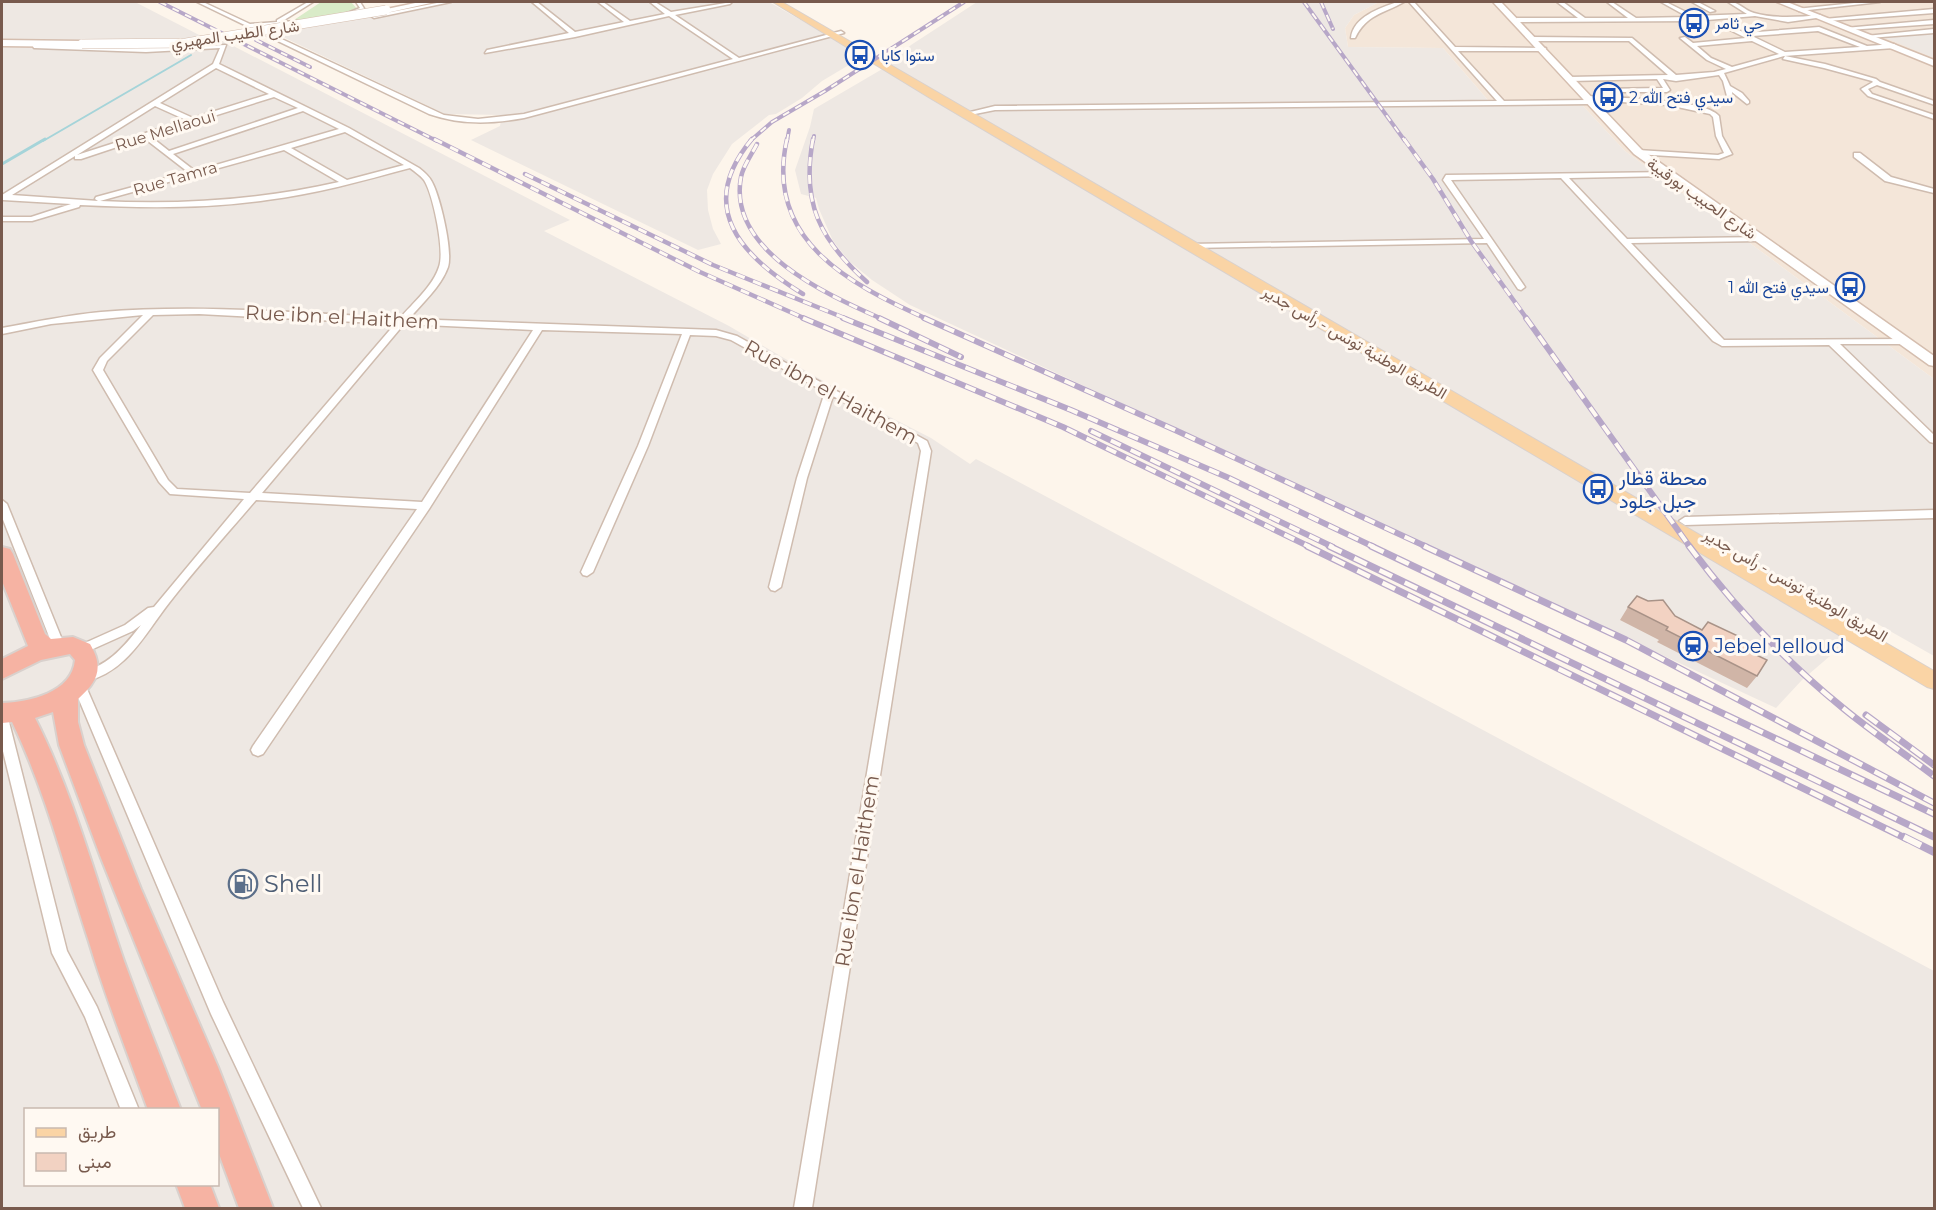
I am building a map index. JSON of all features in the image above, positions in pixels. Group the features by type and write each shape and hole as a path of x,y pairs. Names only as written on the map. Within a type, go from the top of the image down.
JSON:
{"highway":[{"path":"2,554 34,639 63,648 87,662 63,715 68,737 89,787 118,869 217,1108"},
{"path":"2,670 30,653 63,648"},
{"path":"75,685 49,704 8,716 35,743 63,815 110,963 164,1108"},
{"path":"219,1113 256,1209"},
{"path":"193,1186 202,1209"}],"main road":[{"path":"405,7 430,2"},
{"path":"405,7 446,2"},
{"name":"الطريق الوطنية تونس - رأس جدير","path":"777,2 837,34"},
{"name":"الطريق الوطنية تونس - رأس جدير","path":"785,2 969,113 1197,245 1935,665"},
{"name":"شارع الحبيب بورقيبة","path":"1497,2 1517,20 1585,97 1638,152 1935,362"},
{"path":"1781,2 1935,63"},
{"name":"شارع الطيب المهيري","path":"66,45 186,43 405,7"},
{"path":"2,44 66,45"},
{"path":"2,44 66,45"},
{"name":"الطريق الوطنية تونس - رأس جدير","path":"1197,245 1935,681"}],"street":[{"path":"200,2 437,115 477,121 524,116 837,34"},
{"path":"216,2 223,12"},
{"path":"260,29 311,2"},
{"path":"251,26 277,22 305,22 352,14 363,9 358,2"},
{"path":"269,34 446,2"},
{"path":"534,2 575,34"},
{"path":"600,2 629,23"},
{"path":"652,2 738,60"},
{"path":"487,52 730,2"},
{"path":"1353,37 1355,29 1362,21 1401,2"},
{"path":"1411,2 1502,103"},
{"path":"1560,2 1584,20"},
{"path":"1610,2 1634,19"},
{"path":"1663,2 1695,18"},
{"path":"1695,2 1712,11"},
{"path":"1731,2 1752,14"},
{"path":"1800,9 1877,2"},
{"path":"1517,20 1695,18 1752,14 1788,20 1935,11"},
{"path":"1848,28 1935,22"},
{"path":"1726,26 1781,55 1842,70 1935,103"},
{"path":"1744,35 1819,29 1868,48"},
{"path":"1869,36 1935,31"},
{"path":"1683,38 1709,58 1729,68"},
{"path":"1534,39 1630,39 1676,79"},
{"path":"1692,45 1753,39"},
{"path":"2,198 216,66 225,49 222,45 146,50 34,46"},
{"path":"1570,79 1676,79 1720,72 1781,55 1894,46"},
{"path":"1455,49 1544,49"},
{"path":"216,66 347,129 410,166 428,183 447,258 442,273 164,601 140,635 120,657 75,685 217,1008 312,1209"},
{"path":"1720,72 1728,87 1730,99"},
{"path":"969,113 995,108 1502,103 1667,90 1660,79"},
{"path":"1876,83 1866,87 1865,92 1935,117"},
{"path":"1728,87 1740,94 1747,102"},
{"path":"1656,91 1668,103"},
{"name":"Rue Mellaoui","path":"57,164 273,95"},
{"path":"1585,97 1668,103 1714,114 1719,136 1727,155 1638,152"},
{"path":"155,103 193,121"},
{"path":"170,153 302,109"},
{"name":"Rue Tamra","path":"2,219 32,219 347,129"},
{"path":"145,136 192,172"},
{"path":"85,147 96,151"},
{"path":"285,148 346,183"},
{"path":"1857,155 1888,179 1935,191"},
{"path":"2,198 170,205 242,201 346,183 410,166"},
{"path":"1521,288 1447,180 1449,177 1669,174"},
{"path":"1563,175 1722,343 1904,341"},
{"path":"130,204 128,200 135,190"},
{"path":"1624,241 1760,239"},
{"path":"1197,245 1490,241"},
{"name":"Rue ibn el Haithem","path":"2,331 73,317 220,311 400,321 716,333 734,338 917,436 922,441 926,451 803,1209"},
{"path":"150,313 103,360 98,370 168,488 184,494 424,506"},
{"path":"258,750 424,506 540,326"},
{"path":"587,572 643,446 687,332"},
{"path":"1833,343 1935,440"},
{"path":"775,587 802,478 830,390"},
{"path":"2,504 56,639 63,648 140,621 164,601"},
{"path":"1685,522 1935,514"},
{"path":"8,716 60,952 91,1013 129,1108"}],"shaded area":[{"path":"2,2 135,2 205,38 218,38 570,220 544,231 729,326 849,396 931,438 970,464 976,459 1934,971 1934,1208 2,1208"},
{"path":"430,2 769,2 864,56 822,81 802,98 776,114 769,115 732,144 713,174 707,190 708,210 713,229 721,244 698,250 471,140 500,126 502,115 445,114 266,29"},
{"path":"977,2 1379,2 1354,15 1345,28 1348,47 1443,48 1493,106 1583,106 1625,151 1934,379 1934,656 1867,618 1844,644 1802,680 1776,708 910,305 872,280 849,261 833,241 816,198 801,194 795,170 814,109 884,68 911,45"},
{"path":"1379,2 1934,2 1934,379 1625,151 1583,106 1493,106 1443,48 1348,47 1345,28 1354,15"},
{"path":"1934,32 1934,58 1883,37 1894,34"}],"green space":[{"path":"321,2 351,2 359,11 316,19 294,20"}],"building":[{"path":"1637,596 1648,601 1663,600 1675,616 1702,630 1708,622 1738,636 1736,640 1753,648 1750,652 1767,660 1757,676 1666,630 1668,627 1628,607"}],"waterway":[{"path":"43,141 191,55"},
{"path":"2,164 45,139"}],"railway":[{"path":"160,2 437,141"},
{"path":"752,140 772,122 825,91 964,2"},
{"path":"1304,2 1405,141"},
{"path":"1321,2 1333,29"},
{"path":"256,40 310,67"},
{"path":"787,141 789,130"},
{"path":"813,141 814,136"},
{"path":"434,139 700,272 806,319"},
{"path":"787,139 783,174 788,205 801,231 819,254 842,273 869,290 927,319"},
{"path":"813,139 810,182 812,201 818,219 837,251 867,282"},
{"path":"1404,139 1433,179 1471,241 1527,319"},
{"path":"752,140 735,164 727,187 727,208 733,228 745,246 761,263 803,294"},
{"path":"757,144 741,177 741,203 750,227 765,248 786,267 835,297 882,319"},
{"path":"525,174 713,265 847,319"},
{"path":"803,318 1063,427 1310,547"},
{"path":"843,318 1071,410 1229,478 1374,547"},
{"path":"879,318 961,357"},
{"path":"924,318 1175,430 1427,547"},
{"path":"1526,318 1690,547"},
{"path":"1091,431 1333,547"},
{"path":"1307,546 1907,839"},
{"path":"1329,546 1934,837"},
{"path":"1371,546 1934,814"},
{"path":"1424,546 1626,640 1934,803"},
{"path":"1689,546 1723,590 1780,652 1854,717 1934,776"},
{"path":"1866,715 1934,765"},
{"path":"1904,837 1934,852"}],"place":[{"name":"حي ثامر","path":"1694,23"},
{"name":"ستوا كابا","path":"860,55"},
{"name":"2 سيدي فتح الله","path":"1608,97"},
{"name":"سيدي فتح الله 1","path":"1850,287"},
{"name":"محطة قطار جبل جلود","path":"1598,489"},
{"name":"Jebel Jelloud","path":"1693,646"},
{"name":"Shell","path":"243,884"}]}
